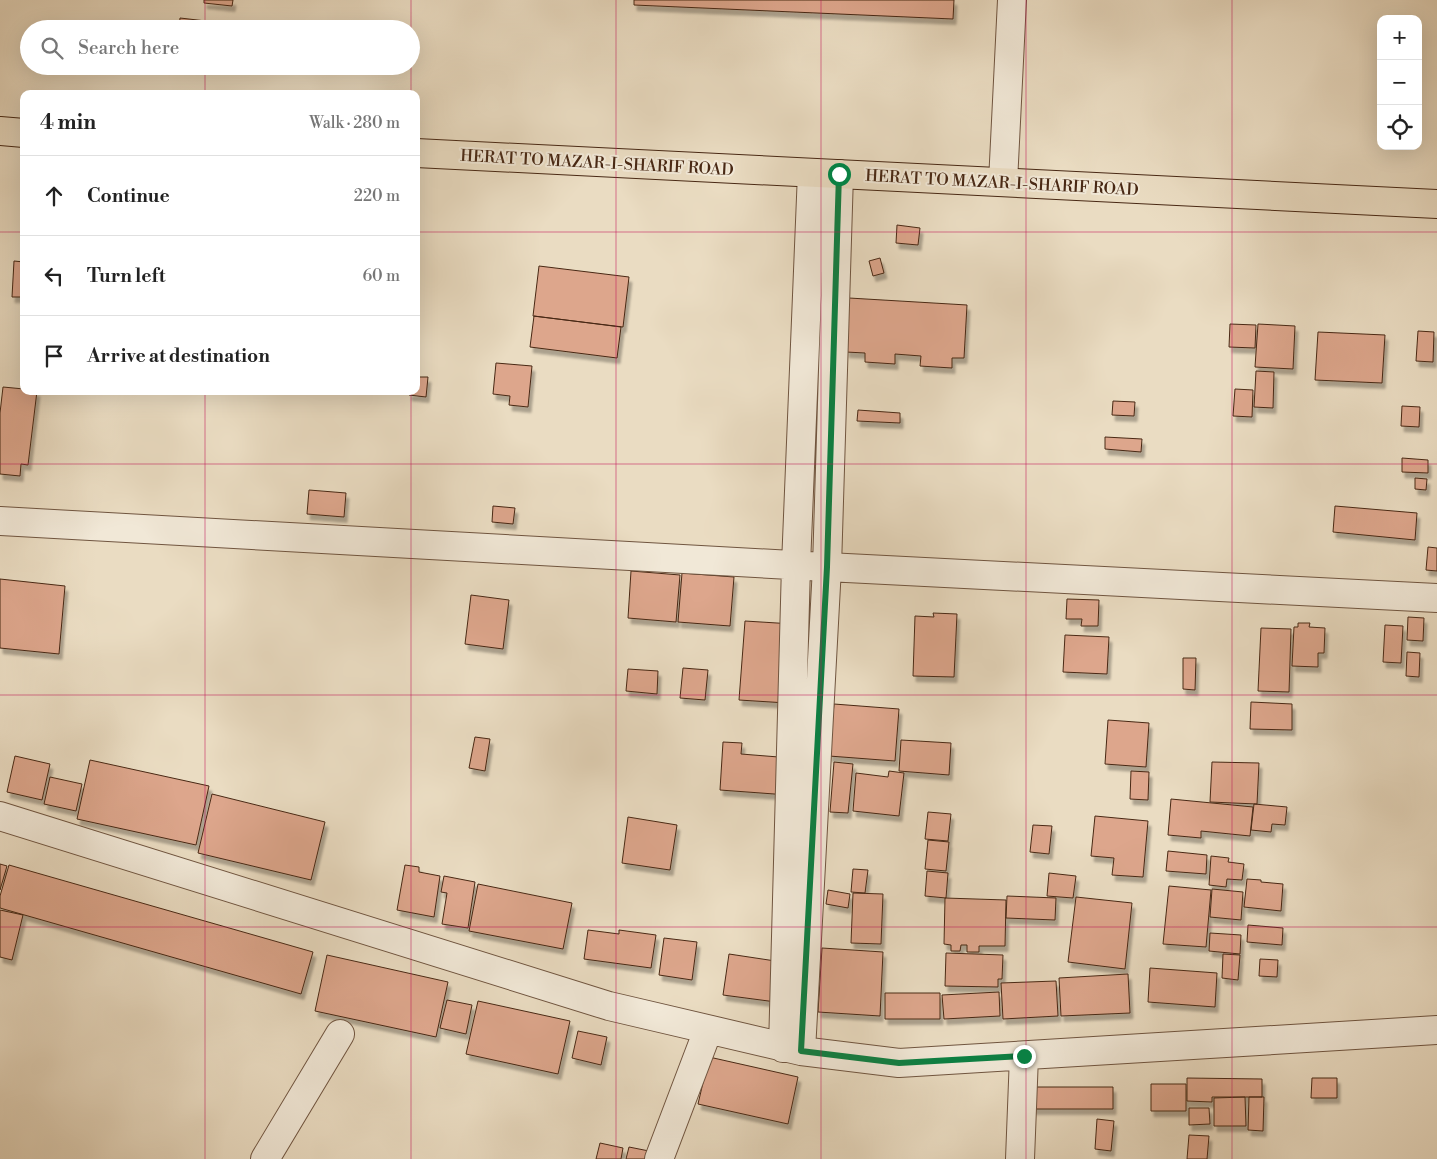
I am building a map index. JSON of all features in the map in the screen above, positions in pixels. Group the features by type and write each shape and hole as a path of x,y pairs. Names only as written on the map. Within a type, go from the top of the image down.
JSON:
{"highway":[{"path":"0,132 20,133"},
{"name":"HERAT TO MAZAR-I-SHARIF ROAD","path":"420,152 1437,204"}],"street":[{"path":"1003,182 1012,0"},
{"path":"792,1050 796,566 812,173"},
{"path":"792,1050 827,567 839,174"},
{"path":"0,521 796,566 1437,598"},
{"path":"0,816 609,1006 792,1050 899,1063 1437,1030"},
{"path":"659,1159 708,1030"},
{"path":"265,1159 340,1034"},
{"path":"1020,1159 1024,1056"}],"building":[{"path":"204,0 233,0 232,6 204,3"},
{"path":"634,0 954,0 953,19 634,5"},
{"path":"180,18 197,20 180,20"},
{"path":"897,225 920,228 918,245 896,243"},
{"path":"880,258 884,273 873,276 869,261"},
{"path":"14,261 20,262 20,297 12,297"},
{"path":"539,266 629,277 623,327 533,316"},
{"path":"849,298 967,305 964,358 952,358 952,368 920,366 921,356 895,354 895,364 865,362 865,353 846,352"},
{"path":"534,316 621,327 617,358 530,347"},
{"path":"1230,324 1256,325 1255,348 1229,347"},
{"path":"1258,324 1295,326 1293,369 1255,367"},
{"path":"1418,331 1434,332 1433,362 1416,361"},
{"path":"1318,332 1385,335 1382,383 1315,380"},
{"path":"496,363 532,366 528,407 509,405 510,396 493,394"},
{"path":"1256,371 1274,372 1273,408 1254,407"},
{"path":"420,377 428,377 426,397 409,395 420,395"},
{"path":"3,387 20,389 20,395 37,395 28,465 21,464 20,476 0,474 0,413"},
{"path":"1235,389 1253,390 1252,417 1233,416"},
{"path":"1113,401 1135,402 1134,416 1112,415"},
{"path":"1402,406 1420,407 1419,427 1401,426"},
{"path":"858,410 900,413 900,423 857,421"},
{"path":"1105,437 1142,439 1141,452 1105,449"},
{"path":"1402,458 1428,460 1428,473 1402,472"},
{"path":"1415,478 1427,479 1426,490 1415,489"},
{"path":"309,490 346,493 344,517 307,514"},
{"path":"493,506 515,508 513,524 492,522"},
{"path":"1335,506 1417,513 1415,540 1333,532"},
{"path":"1428,547 1437,548 1437,571 1426,570"},
{"path":"631,571 680,575 676,622 628,618"},
{"path":"682,573 734,577 730,626 678,622"},
{"path":"0,579 65,586 59,654 0,648"},
{"path":"471,595 509,600 503,649 465,644"},
{"path":"1067,599 1099,600 1098,626 1081,626 1082,619 1066,619"},
{"path":"933,613 957,614 954,677 913,676 915,616 934,617"},
{"path":"1408,617 1424,618 1423,641 1407,640"},
{"path":"745,621 793,624 787,703 739,700"},
{"path":"1298,623 1310,623 1309,627 1325,628 1324,653 1318,653 1318,667 1292,666 1294,627 1298,627"},
{"path":"1385,625 1403,626 1401,663 1383,662"},
{"path":"1261,628 1291,629 1289,692 1258,691"},
{"path":"1065,635 1109,637 1107,674 1063,672"},
{"path":"1407,652 1420,653 1419,677 1406,676"},
{"path":"1183,658 1196,658 1195,690 1183,689"},
{"path":"683,668 708,670 705,700 680,698"},
{"path":"628,669 658,671 657,694 626,691"},
{"path":"1251,702 1292,704 1292,730 1250,729"},
{"path":"834,704 899,709 895,761 829,756"},
{"path":"1108,720 1149,723 1146,767 1105,764"},
{"path":"475,737 490,739 485,771 469,768"},
{"path":"901,740 951,743 949,775 899,771"},
{"path":"723,742 742,743 741,754 791,758 788,795 720,790"},
{"path":"15,756 50,764 42,800 7,792"},
{"path":"90,760 209,786 196,845 77,819"},
{"path":"834,762 853,764 848,813 830,812"},
{"path":"1212,762 1259,763 1257,804 1210,802"},
{"path":"889,771 904,773 899,816 853,811 856,773 888,777"},
{"path":"1131,771 1149,772 1148,800 1130,799"},
{"path":"50,777 82,784 76,811 44,804"},
{"path":"212,794 325,822 311,880 198,853"},
{"path":"1171,799 1253,807 1250,836 1201,831 1201,838 1168,835"},
{"path":"1254,804 1287,807 1285,825 1272,824 1271,832 1251,830"},
{"path":"928,812 951,814 948,841 925,839"},
{"path":"1095,816 1148,821 1143,877 1112,875 1114,858 1091,856"},
{"path":"628,817 677,825 670,870 622,863"},
{"path":"1033,825 1052,826 1049,854 1030,852"},
{"path":"928,840 949,842 946,871 925,869"},
{"path":"1168,851 1207,855 1206,874 1166,871"},
{"path":"1211,856 1229,858 1228,862 1244,864 1242,880 1227,879 1226,887 1209,885"},
{"path":"0,864 7,866 0,890"},
{"path":"9,865 313,952 301,994 0,908 0,896"},
{"path":"405,865 419,867 419,872 440,876 434,917 397,910"},
{"path":"853,869 868,870 865,893 851,892"},
{"path":"927,871 948,873 946,898 925,896"},
{"path":"1049,873 1076,876 1073,898 1047,896"},
{"path":"444,876 475,882 468,928 442,924 447,893 441,892"},
{"path":"1247,879 1283,884 1281,911 1244,907"},
{"path":"478,884 572,903 563,949 469,931"},
{"path":"1169,886 1211,890 1206,947 1163,944"},
{"path":"1212,889 1243,892 1241,920 1210,917"},
{"path":"828,890 850,894 848,908 826,904"},
{"path":"853,893 883,894 881,944 851,943"},
{"path":"1007,896 1056,898 1055,920 1006,918"},
{"path":"1076,897 1132,903 1125,969 1068,962"},
{"path":"945,898 1006,900 1005,946 979,946 979,952 967,952 967,945 961,945 960,951 951,951 951,945 944,944"},
{"path":"0,910 23,915 12,960 0,957"},
{"path":"1248,925 1283,928 1282,945 1247,942"},
{"path":"588,930 619,934 619,930 656,935 651,968 584,959"},
{"path":"1210,933 1241,935 1240,954 1209,951"},
{"path":"664,938 697,942 692,980 659,975"},
{"path":"822,948 883,952 880,1016 818,1012"},
{"path":"946,953 1003,955 1002,979 998,979 998,987 945,986"},
{"path":"729,954 782,962 776,1002 723,995"},
{"path":"1223,954 1240,955 1238,980 1222,978"},
{"path":"327,955 448,982 436,1037 315,1011"},
{"path":"1260,959 1278,960 1277,977 1259,976"},
{"path":"1150,968 1217,973 1215,1007 1148,1002"},
{"path":"1128,974 1130,1013 1061,1016 1059,978"},
{"path":"1056,981 1058,1016 1003,1019 1001,983"},
{"path":"999,992 1000,1016 944,1019 942,995"},
{"path":"885,993 940,993 940,1019 885,1019"},
{"path":"447,1000 472,1005 466,1034 440,1028"},
{"path":"478,1001 570,1021 558,1074 466,1054"},
{"path":"578,1031 607,1037 601,1065 572,1058"},
{"path":"709,1057 798,1077 788,1124 698,1104"},
{"path":"1187,1078 1262,1079 1262,1097 1212,1097 1212,1102 1187,1101"},
{"path":"1312,1078 1337,1078 1337,1098 1311,1098"},
{"path":"1151,1084 1186,1084 1186,1111 1151,1111"},
{"path":"1031,1087 1113,1087 1113,1109 1031,1109"},
{"path":"1245,1097 1246,1126 1214,1126 1214,1098"},
{"path":"1249,1097 1264,1097 1263,1131 1248,1130"},
{"path":"1189,1108 1209,1108 1210,1124 1189,1125"},
{"path":"1097,1119 1114,1121 1111,1151 1095,1149"},
{"path":"1189,1135 1209,1136 1207,1159 1187,1159"},
{"path":"600,1143 623,1148 621,1159 596,1159"},
{"path":"629,1147 654,1152 652,1159 626,1159"}],"route":[{"path":"839,174 827,567 801,1051 899,1063 1024,1056"}]}
